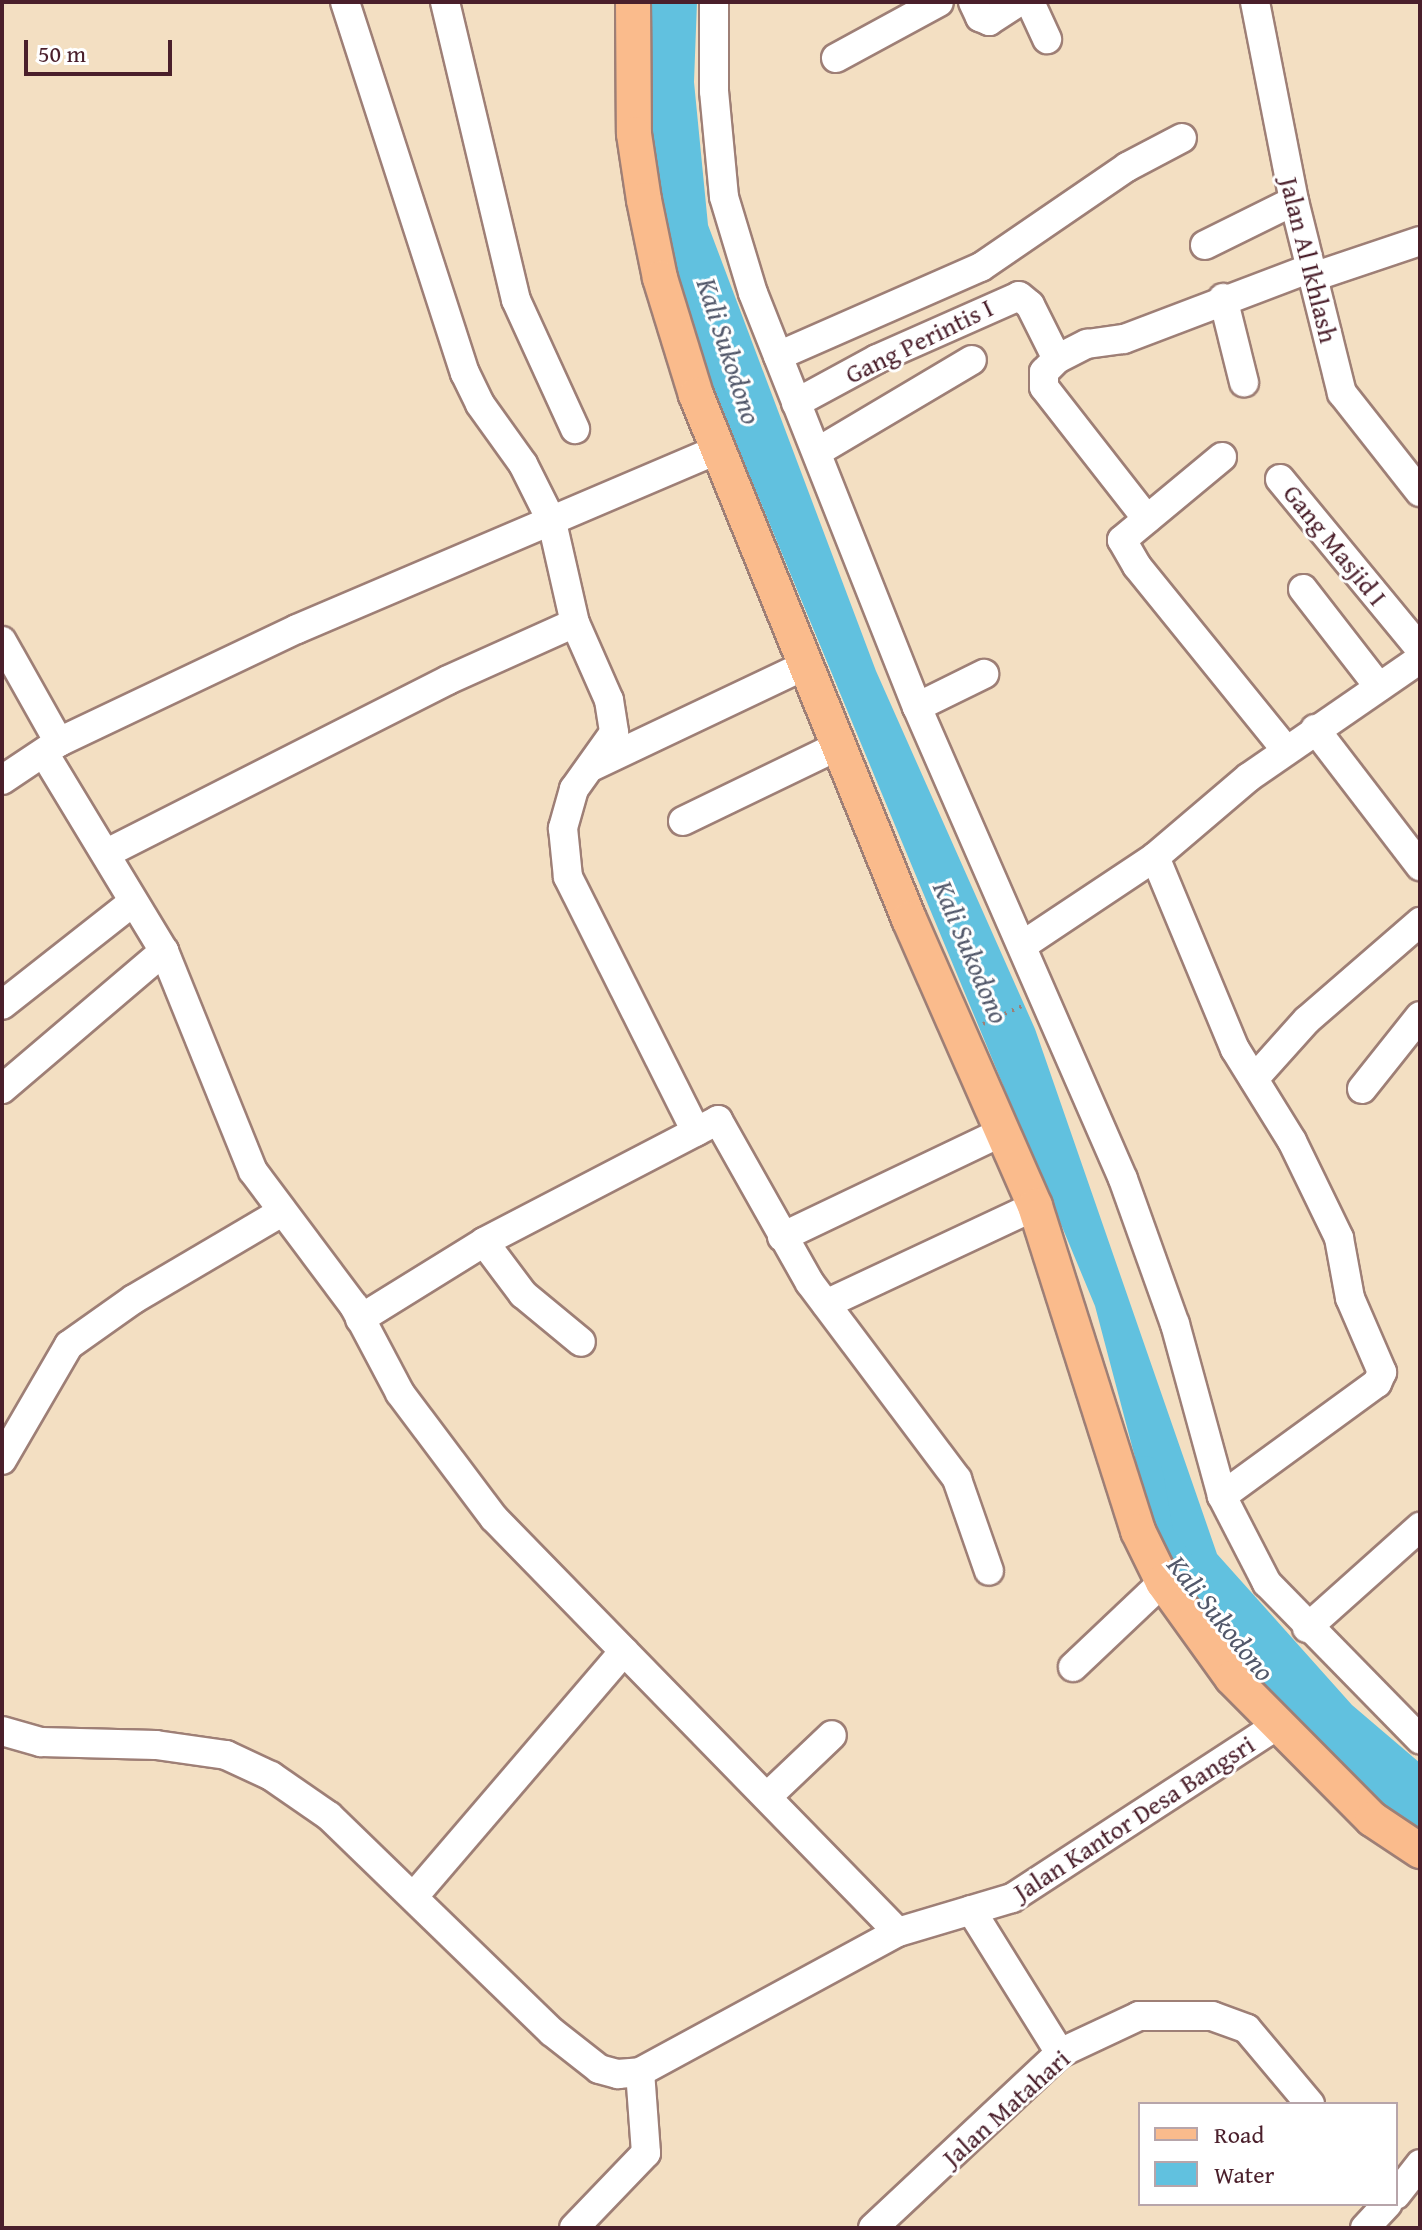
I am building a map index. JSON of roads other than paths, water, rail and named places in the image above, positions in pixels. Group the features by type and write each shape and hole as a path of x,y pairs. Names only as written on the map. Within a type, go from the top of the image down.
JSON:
{"main road":[{"path":"633,2 634,134 660,278 718,449 804,666 1035,1206 1138,1531 1163,1582 1232,1678 1372,1819 1420,1851"}],"street":[{"path":"345,2 465,373 480,404 523,464 552,522 575,623 613,720 614,733 585,770 563,828 568,877 696,1132"},
{"path":"445,2 516,300 575,429"},
{"path":"714,2 714,91 724,197 778,356 917,707 1023,945 1151,1252 1222,1496 1255,1566 1307,1628 1416,1730"},
{"path":"836,58 939,2"},
{"path":"973,2 980,17 989,21 1018,2"},
{"path":"1030,2 1047,39"},
{"name":"Jalan Al Ikhlash","path":"1255,2 1294,201 1342,393 1420,492"},
{"path":"778,356 968,274 1127,167 1182,138"},
{"path":"1205,245 1294,201"},
{"path":"1147,519 1044,387 1044,372 1057,359 1095,341 1124,339 1223,298 1420,241"},
{"name":"Gang Perintis I","path":"796,403 877,359 1019,296 1030,305 1057,359"},
{"path":"1223,298 1244,382"},
{"path":"817,452 972,360"},
{"path":"2,780 52,747 297,629 718,449"},
{"path":"1222,457 1122,540 1128,554 1286,750"},
{"name":"Gang Masjid I","path":"1280,479 1420,649"},
{"path":"1303,589 1379,687"},
{"path":"107,853 448,680 575,623"},
{"path":"2,641 107,853 164,951 253,1171 280,1213 360,1319 400,1393 494,1518 898,1932"},
{"path":"1023,945 1155,857 1286,750 1420,659"},
{"path":"585,770 804,666"},
{"path":"917,707 984,674"},
{"path":"1315,729 1420,866"},
{"path":"683,821 838,746"},
{"path":"1155,857 1235,1049 1292,1141 1339,1238 1350,1298 1382,1372 1377,1383 1222,1496"},
{"path":"2,1005 133,902"},
{"path":"1254,1079 1307,1020 1420,922"},
{"path":"2,1089 164,951"},
{"path":"1362,1089 1420,1016"},
{"path":"360,1319 484,1242 718,1120 782,1237 826,1304 957,1479 989,1571"},
{"path":"782,1237 1002,1132"},
{"path":"826,1304 1035,1206"},
{"path":"2,1460 52,1368 76,1338 280,1213"},
{"path":"484,1242 523,1294 581,1342"},
{"path":"1307,1628 1420,1527"},
{"path":"1073,1667 1163,1582"},
{"path":"415,1895 624,1651"},
{"name":"Jalan Kantor Desa Bangsri","path":"640,2072 898,1932 1012,1898 1279,1724"},
{"path":"2,1731 41,1742 156,1745 226,1755 271,1776 329,1816 415,1895 552,2032 599,2069 640,2072 646,2153 574,2228"},
{"path":"768,1796 832,1735"},
{"path":"971,1910 1060,2053"},
{"name":"Jalan Matahari","path":"873,2228 1060,2053 1139,2016 1212,2016 1247,2029 1308,2102"},
{"path":"1398,2190 1420,2164"},
{"path":"1365,2228 1384,2206"}],"water":[{"path":"647,2 697,2 694,82 708,225 876,671 1035,1029 1217,1554 1352,1705 1420,1763 1420,1835 1390,1819 1239,1671 1151,1518 1095,1306 679,306 653,166"}],"waterway":[{"name":"Kali Sukodono","path":"1145,1474 1156,1536 1213,1615"}]}
